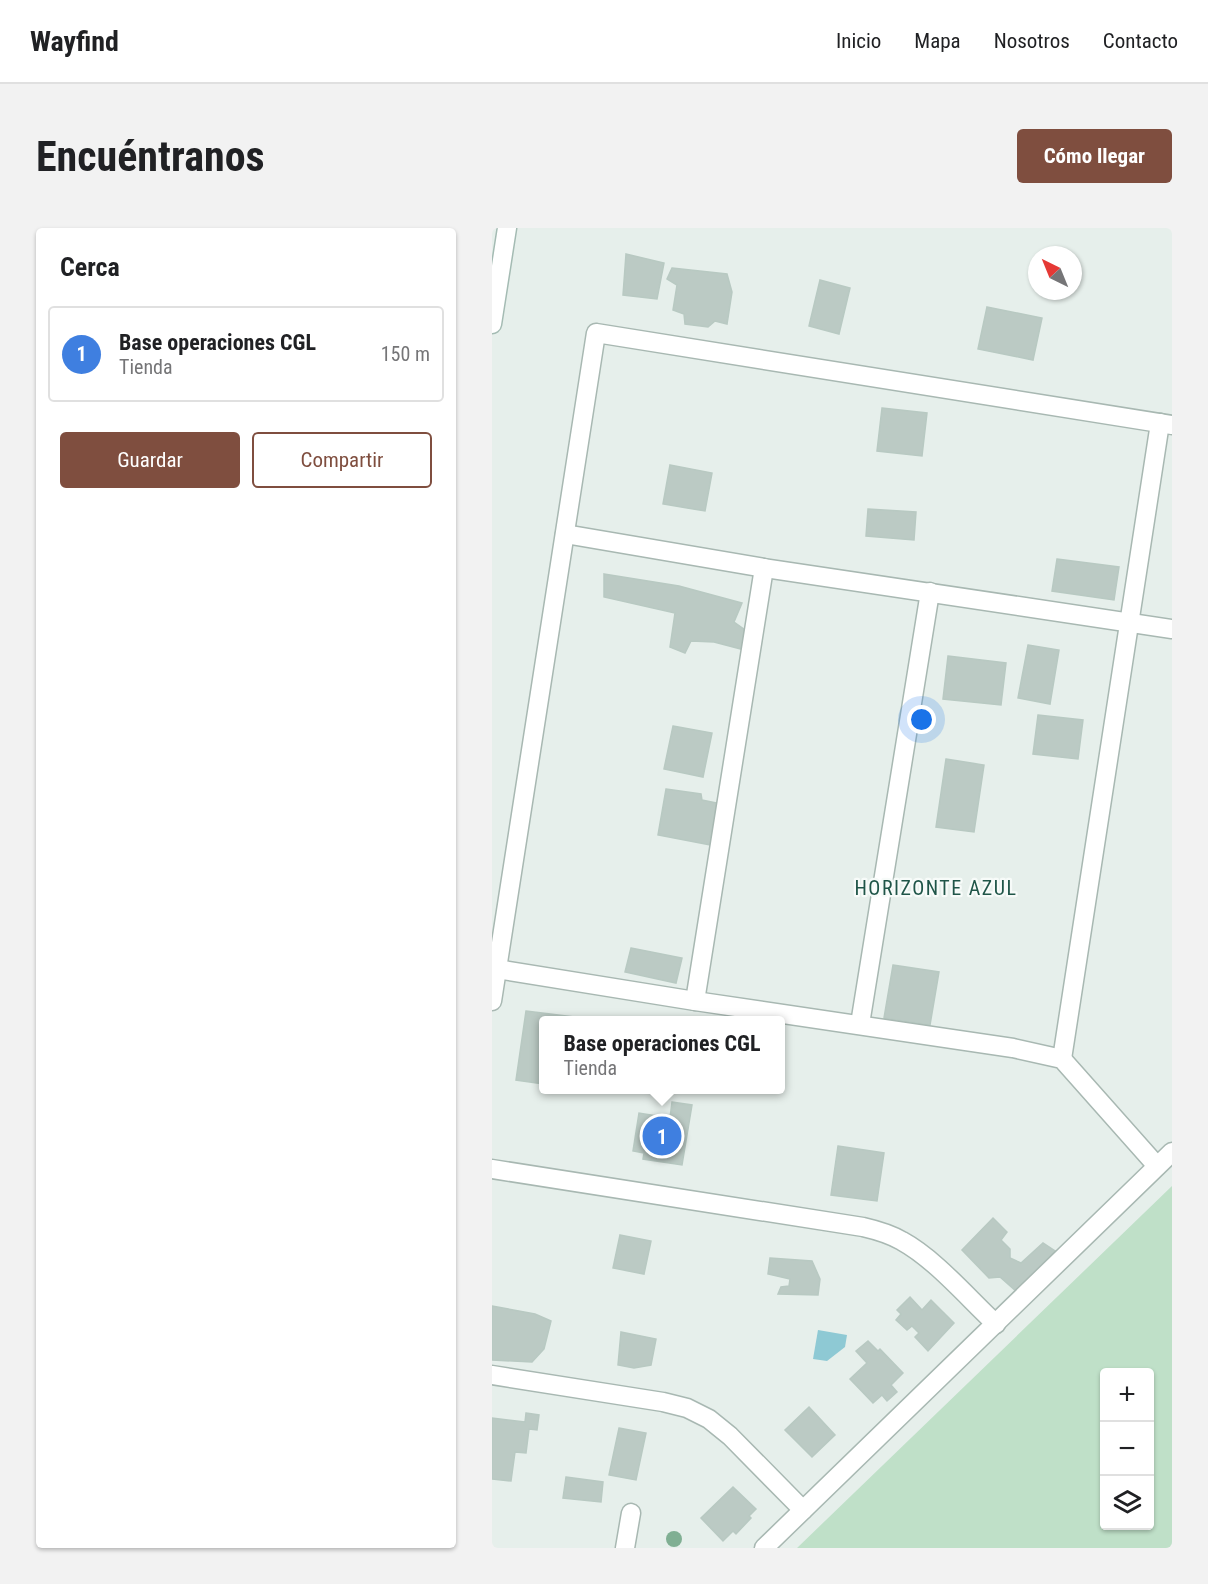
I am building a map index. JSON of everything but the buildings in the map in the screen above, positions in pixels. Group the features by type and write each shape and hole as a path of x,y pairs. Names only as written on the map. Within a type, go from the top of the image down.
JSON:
{"street":[{"path":"492,324 507,228"},
{"path":"492,1001 596,333 1166,424 1130,622 1062,1059"},
{"path":"565,534 764,568 1172,629"},
{"path":"695,1001 764,568"},
{"path":"860,1024 930,592"},
{"path":"497,969 1013,1048 1062,1059 1157,1166"},
{"path":"764,1548 1172,1152"},
{"path":"492,1169 884,1232 920,1252 996,1324"},
{"path":"492,1375 663,1402 687,1408 709,1419 729,1436 803,1510"},
{"path":"625,1548 631,1514"}],"green space":[{"path":"1172,1186 1172,1548 797,1548"}],"water":[{"path":"818,1330 847,1335 845,1347 827,1361 813,1359"}],"place":[{"name":"Base operaciones CGL","path":"662,1136"}],"district":[{"name":"HORIZONTE AZUL","path":"936,888"}]}
